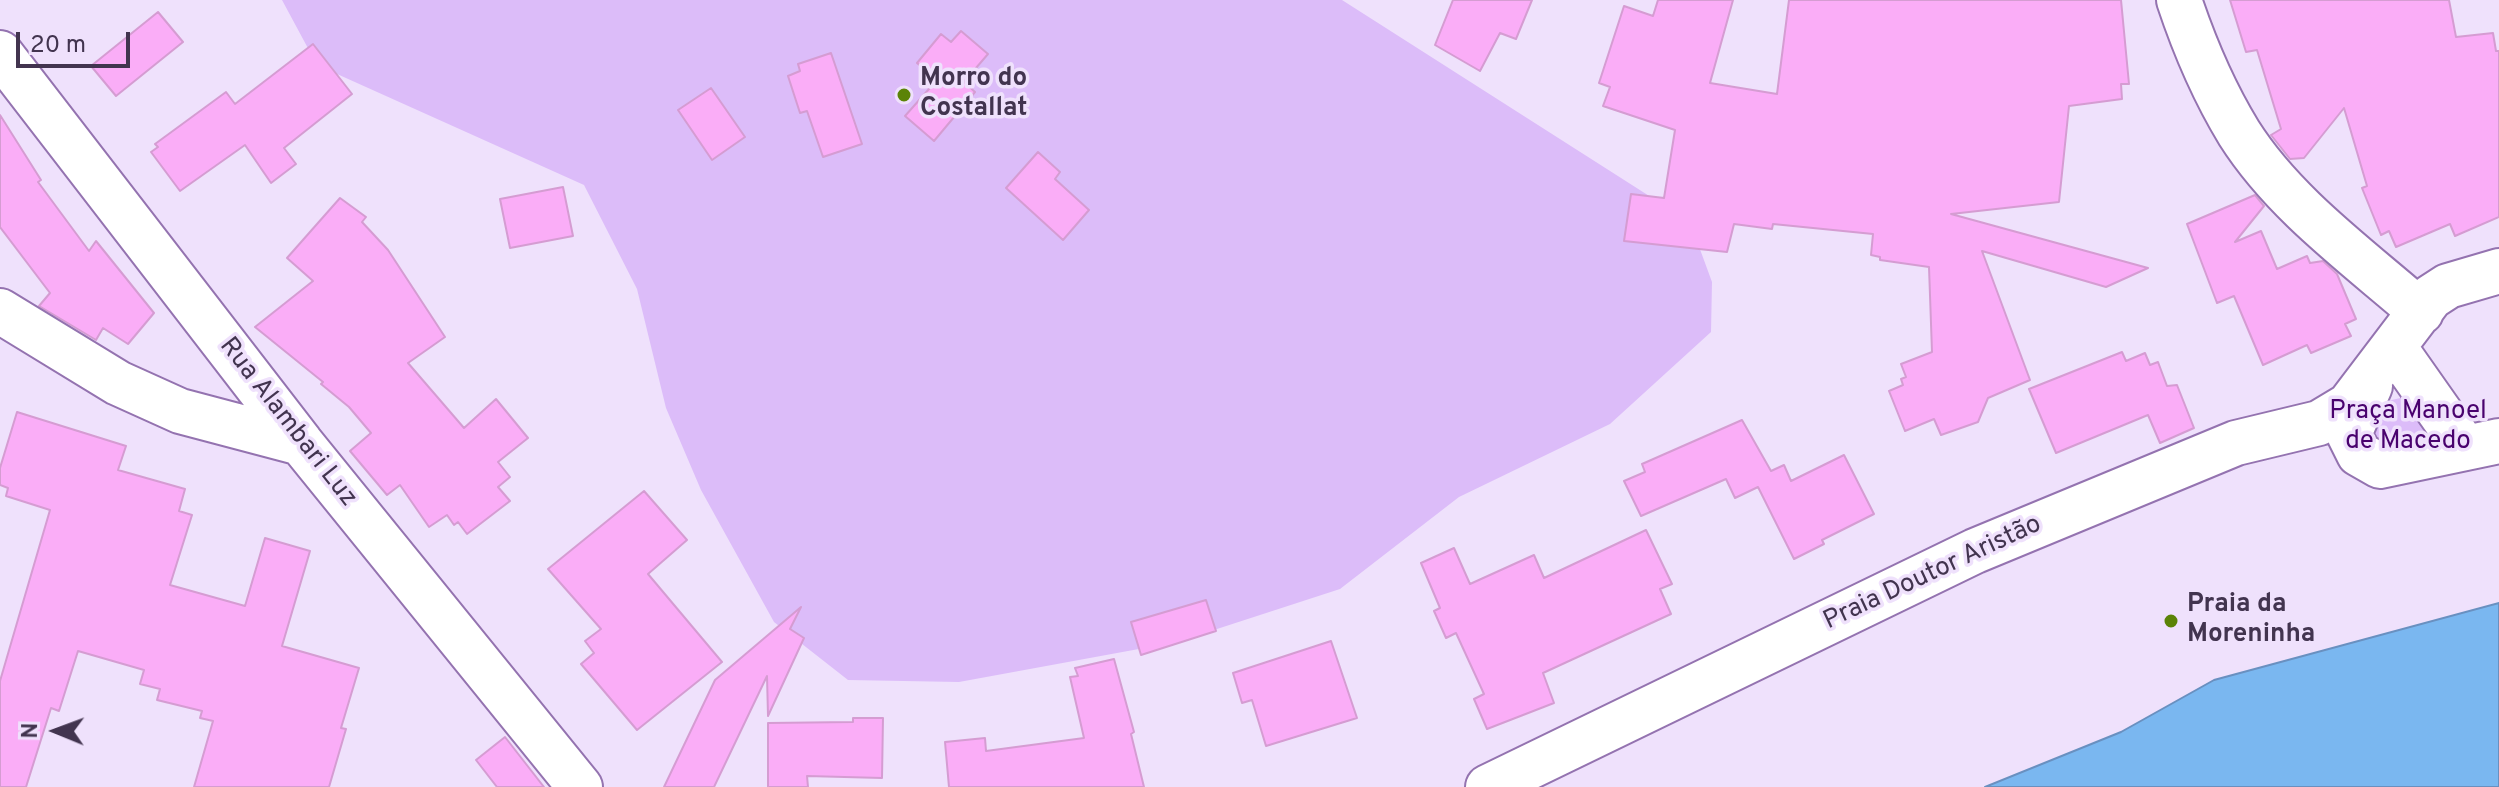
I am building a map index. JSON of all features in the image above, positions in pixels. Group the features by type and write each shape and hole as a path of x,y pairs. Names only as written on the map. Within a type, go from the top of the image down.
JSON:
{"street":[{"path":"2179,0 2192,40 2239,132 2266,168 2305,211 2421,312"},
{"name":"Rua Alambari Luz","path":"0,53 301,443 580,787"},
{"path":"2482,445 2380,466 2359,454 2349,434 2385,360 2431,297 2448,286 2499,271"},
{"path":"0,311 118,383 180,411 301,443"},
{"path":"2385,360 2482,445"},
{"name":"Praia Doutor Aristão","path":"1488,787 1975,551 2236,443 2319,423 2349,405 2385,360"}],"green space":[{"path":"282,0 1342,0 1690,222 1712,282 1711,332 1610,424 1459,497 1340,589 1177,642 959,682 848,680 774,622 701,490 666,408 637,289 584,185 317,65"},
{"name":"Praça Manoel de Macedo","path":"2426,392 2465,448 2359,454 2379,403"}],"water":[{"path":"2499,603 2499,787 1985,787 2121,732 2214,680"}],"building":[{"path":"1453,0 1532,0 1516,39 1500,33 1480,71 1435,45"},
{"path":"1658,0 1733,0 1710,83 1777,94 1789,0 2121,0 2129,84 2121,84 2122,99 2069,106 2059,202 1951,214 2148,268 2106,287 1982,251 2030,380 1988,398 1978,422 1941,435 1934,419 1905,431 1889,391 1903,385 1901,379 1906,377 1901,364 1932,352 1929,267 1880,260 1880,257 1871,255 1873,234 1773,224 1772,229 1734,224 1727,252 1624,241 1631,194 1664,198 1675,130 1603,106 1610,87 1599,83 1624,6 1653,16"},
{"path":"2230,0 2449,0 2456,37 2493,33 2496,51 2499,51 2499,217 2455,236 2450,224 2396,247 2389,231 2381,235 2362,188 2367,186 2344,108 2304,158 2290,159 2271,135 2281,129 2257,50 2246,52"},
{"path":"158,12 183,42 116,96 91,66"},
{"path":"961,31 988,54 964,82 975,92 934,141 905,116 937,80 917,63 941,34 951,42"},
{"path":"313,44 352,94 284,148 296,164 271,183 245,145 180,191 151,152 158,147 155,144 226,92 235,104"},
{"path":"831,53 862,144 823,157 807,111 800,113 788,76 800,71 798,64"},
{"path":"711,88 745,137 712,160 678,110"},
{"path":"0,115 41,180 38,182 89,251 96,241 154,313 128,344 103,328 96,340 39,306 50,293 0,227"},
{"path":"1038,152 1060,172 1055,179 1089,210 1063,240 1006,188"},
{"path":"563,187 573,236 510,248 500,199"},
{"path":"2255,195 2264,206 2235,242 2261,231 2277,269 2307,256 2310,263 2323,261 2337,274 2356,319 2345,324 2351,336 2311,353 2307,345 2263,365 2234,296 2217,303 2187,224"},
{"path":"340,198 366,217 362,222 388,250 445,337 408,363 464,428 496,399 528,438 498,462 510,477 498,487 510,501 467,534 458,522 454,525 447,515 429,527 400,485 387,495 350,451 371,433 349,407 321,384 323,382 255,327 313,281 287,258"},
{"path":"2122,352 2126,361 2145,353 2150,365 2158,362 2167,386 2177,385 2194,428 2160,443 2148,415 2056,453 2029,389"},
{"path":"17,412 126,446 118,470 185,489 179,511 192,515 170,585 245,606 265,538 310,551 282,646 359,668 341,728 346,729 329,787 194,787 213,721 200,718 202,711 157,700 160,689 140,684 144,670 78,651 59,711 51,708 26,787 0,787 0,681 50,510 6,496 8,488 0,485 0,468"},
{"path":"1742,420 1771,471 1784,465 1791,481 1844,455 1874,514 1822,540 1824,544 1794,559 1758,487 1735,498 1726,479 1641,516 1624,481 1645,472 1642,464"},
{"path":"644,491 687,540 648,574 722,662 637,730 581,664 594,653 585,641 601,629 548,569"},
{"path":"1646,530 1672,584 1660,589 1671,614 1543,673 1554,703 1487,729 1474,699 1484,694 1456,633 1446,638 1434,611 1440,608 1421,563 1454,548 1470,584 1534,555 1544,578"},
{"path":"1206,600 1216,631 1141,655 1131,622"},
{"path":"801,607 790,629 804,638 768,716 767,676 714,787 664,787 715,680"},
{"path":"1331,641 1357,718 1266,746 1252,700 1242,703 1233,673"},
{"path":"1114,659 1134,732 1131,734 1144,787 949,787 945,742 985,738 986,751 1084,738 1070,677 1078,676 1075,668"},
{"path":"853,718 883,718 882,778 807,776 808,787 768,787 768,723 853,722"},
{"path":"505,737 544,787 497,787 476,760"}],"place":[{"name":"Morro do Costallat","path":"904,95"},
{"name":"Praia da Moreninha","path":"2171,621"}]}
